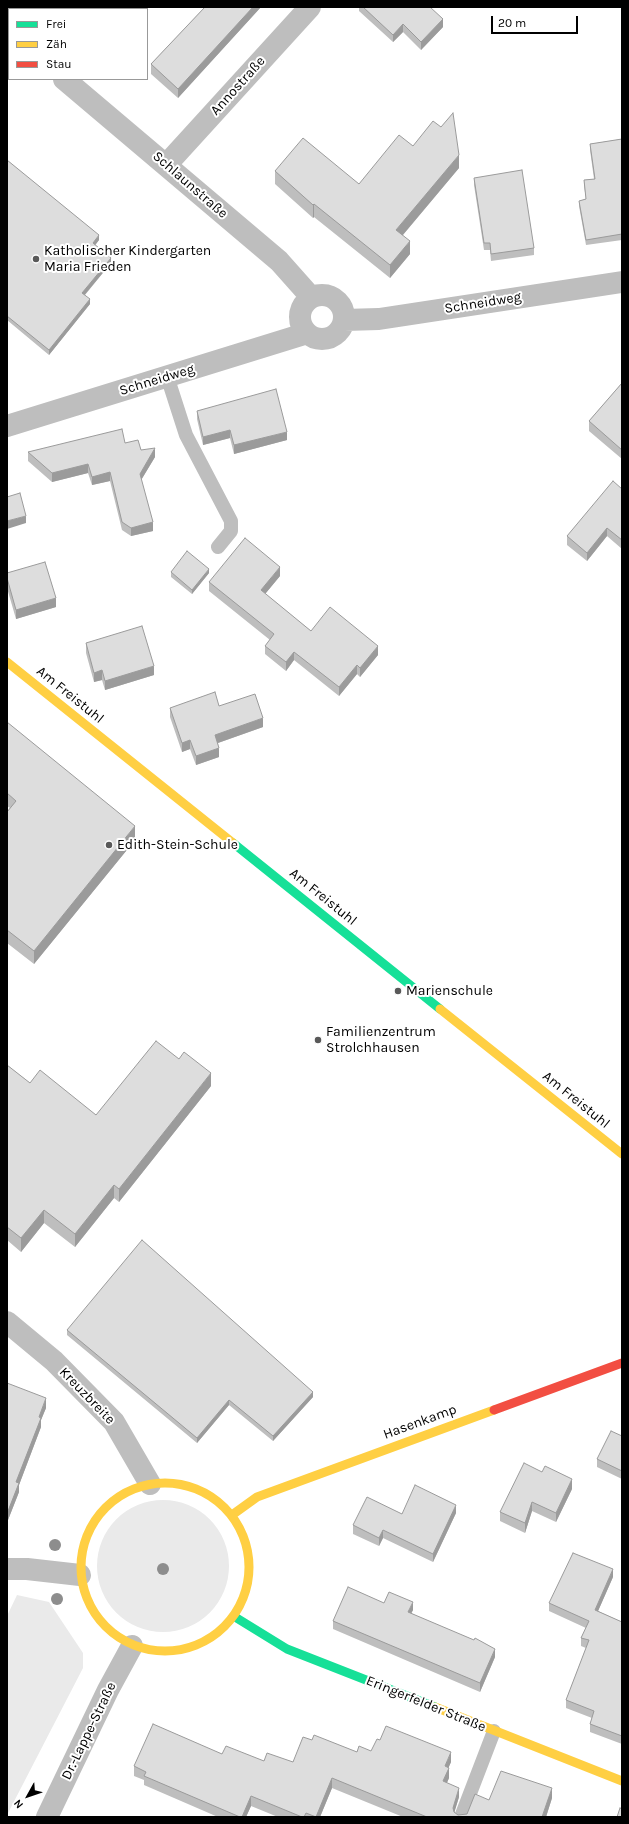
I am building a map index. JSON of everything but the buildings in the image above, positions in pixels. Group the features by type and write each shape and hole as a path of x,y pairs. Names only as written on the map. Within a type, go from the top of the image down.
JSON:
{"street":[{"name":"Annostraße","path":"167,164 310,7"},
{"name":"Schlaunstraße","path":"65,80 167,164 279,261 311,297"},
{"name":"Schneidweg","path":"344,320 379,319 622,282"},
{"path":"323,294 334,298 342,308 344,320 339,331 328,338 315,338 305,331 299,319 302,306 311,297 323,294"},
{"name":"Schneidweg","path":"7,426 301,335 305,331"},
{"name":"Am Freistuhl","path":"7,662 622,1154"},
{"name":"Kreuzbreite","path":"7,1322 54,1361 114,1422 150,1484"},
{"name":"Hasenkamp","path":"232,1515 257,1497 622,1363"},
{"path":"173,1483 196,1488 216,1499 232,1515 245,1539 250,1565 247,1592 235,1616 215,1637 189,1649 160,1652 132,1646 112,1634 97,1617 86,1597 80,1575 82,1549 91,1526 106,1506 126,1492 150,1484 173,1483"},
{"path":"7,1569 27,1569 80,1575"},
{"name":"Eringerfelder Straße","path":"235,1616 287,1649 622,1781"},
{"name":"Dr.-Lappe-Straße","path":"47,1817 108,1690 132,1646"}],"lane":[{"path":"168,376 186,435 231,521 231,531 218,547"},
{"path":"461,1817 494,1731"}],"shaded area":[{"path":"169,1500 188,1505 200,1511 210,1519 218,1529 224,1541 228,1553 228,1579 224,1591 218,1603 210,1613 200,1621 188,1627 176,1631 157,1632 138,1627 126,1621 116,1613 108,1603 102,1591 98,1579 97,1560 102,1541 108,1529 116,1519 126,1511 138,1505 150,1501"},
{"path":"17,1595 49,1602 83,1653 83,1668 7,1815 7,1616"}],"traffic: fast":[{"path":"233,843 440,1009"},
{"path":"235,1617 287,1649 435,1707"}],"traffic: slow":[{"path":"7,662 233,843"},
{"path":"440,1009 622,1154"},
{"path":"232,1515 257,1497 494,1410"},
{"path":"157,1483 173,1483 190,1486 197,1489 212,1497 225,1507 235,1520 246,1542 249,1567 246,1592 235,1614 225,1627 212,1637 190,1648 173,1651 157,1651 140,1648 125,1641 111,1632 100,1621 84,1592 81,1575 81,1559 84,1542 91,1527 100,1513 111,1502 140,1486 157,1483"},
{"path":"435,1707 622,1781"}],"traffic: jam":[{"path":"494,1410 622,1363"}],"place":[{"name":"Katholischer Kindergarten Maria Frieden","path":"36,259"},
{"name":"Edith-Stein-Schule","path":"109,845"},
{"name":"Marienschule","path":"398,991"},
{"name":"Familienzentrum Strolchhausen","path":"318,1040"}]}
